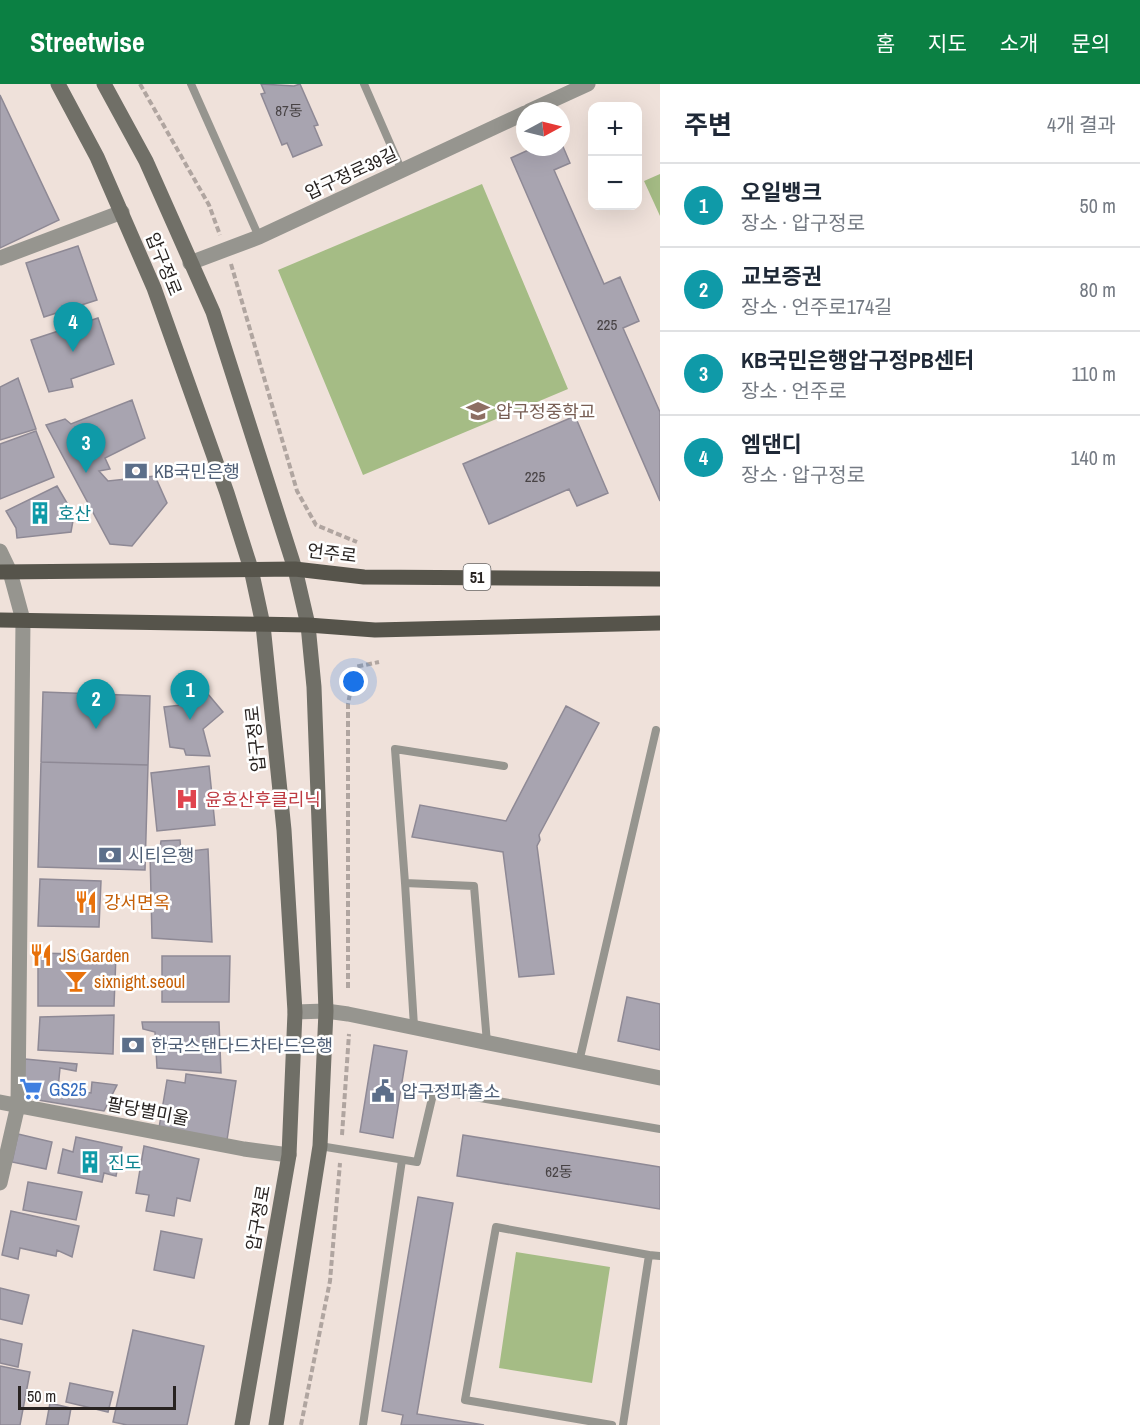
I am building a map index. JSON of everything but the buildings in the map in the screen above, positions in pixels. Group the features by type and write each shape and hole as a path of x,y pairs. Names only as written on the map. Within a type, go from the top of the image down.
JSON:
{"main road":[{"name":"압구정로","path":"58,84 97,156 122,212 200,412 251,569 262,626 284,830 295,1012 289,1155 242,1425"},
{"name":"압구정로","path":"104,84 146,161 213,312 295,568 308,625 314,687 326,1011 320,1146 276,1425"},
{"name":"언주로","path":"5,572 295,568 364,577 660,579"},
{"path":"0,620 308,625 375,630 660,623"}],"street":[{"name":"압구정로39길","path":"543,102 563,89 588,84"},
{"name":"압구정로39길","path":"190,263 259,237 516,117"},
{"path":"0,258 122,212"},
{"path":"0,551 5,572 23,620 18,1105 0,1183"},
{"path":"295,1012 326,1011 414,1026 660,1078"},
{"name":"팔당별미울","path":"0,1102 244,1149 289,1155"}],"lane":[{"path":"191,84 259,237"},
{"path":"364,84 402,171"},
{"path":"579,1062 656,730"},
{"path":"414,1026 395,749 504,766"},
{"path":"405,883 474,886 487,1043"},
{"path":"320,1146 417,1162 434,1090 660,1129"},
{"path":"363,1425 402,1160"},
{"path":"612,1425 465,1400 496,1227 660,1256"},
{"path":"623,1425 649,1255"}],"path":[{"path":"140,84 209,205 226,249 297,491 316,525 357,542"},
{"path":"348,988 348,704 355,667 380,662"},
{"path":"301,1425 330,1281 349,1034"}],"green space":[{"path":"660,174 660,216 644,181"},
{"path":"482,184 568,389 363,475 278,270"},
{"path":"516,1252 610,1267 592,1383 499,1368"}],"place":[{"name":"엠댄디","path":"73,352"},
{"name":"압구정중학교","path":"478,411"},
{"name":"KB국민은행","path":"136,471"},
{"name":"KB국민은행압구정PB센터","path":"86,473"},
{"name":"호산","path":"40,513"},
{"name":"오일뱅크","path":"190,720"},
{"name":"교보증권","path":"96,729"},
{"name":"윤호산후클리닉","path":"187,799"},
{"name":"시티은행","path":"110,855"},
{"name":"강서면옥","path":"86,902"},
{"name":"JS Garden","path":"41,955"},
{"name":"sixnight.seoul","path":"76,981"},
{"name":"한국스탠다드차타드은행","path":"133,1045"},
{"name":"GS25","path":"31,1089"},
{"name":"압구정파출소","path":"383,1091"},
{"name":"진도","path":"90,1162"}]}
